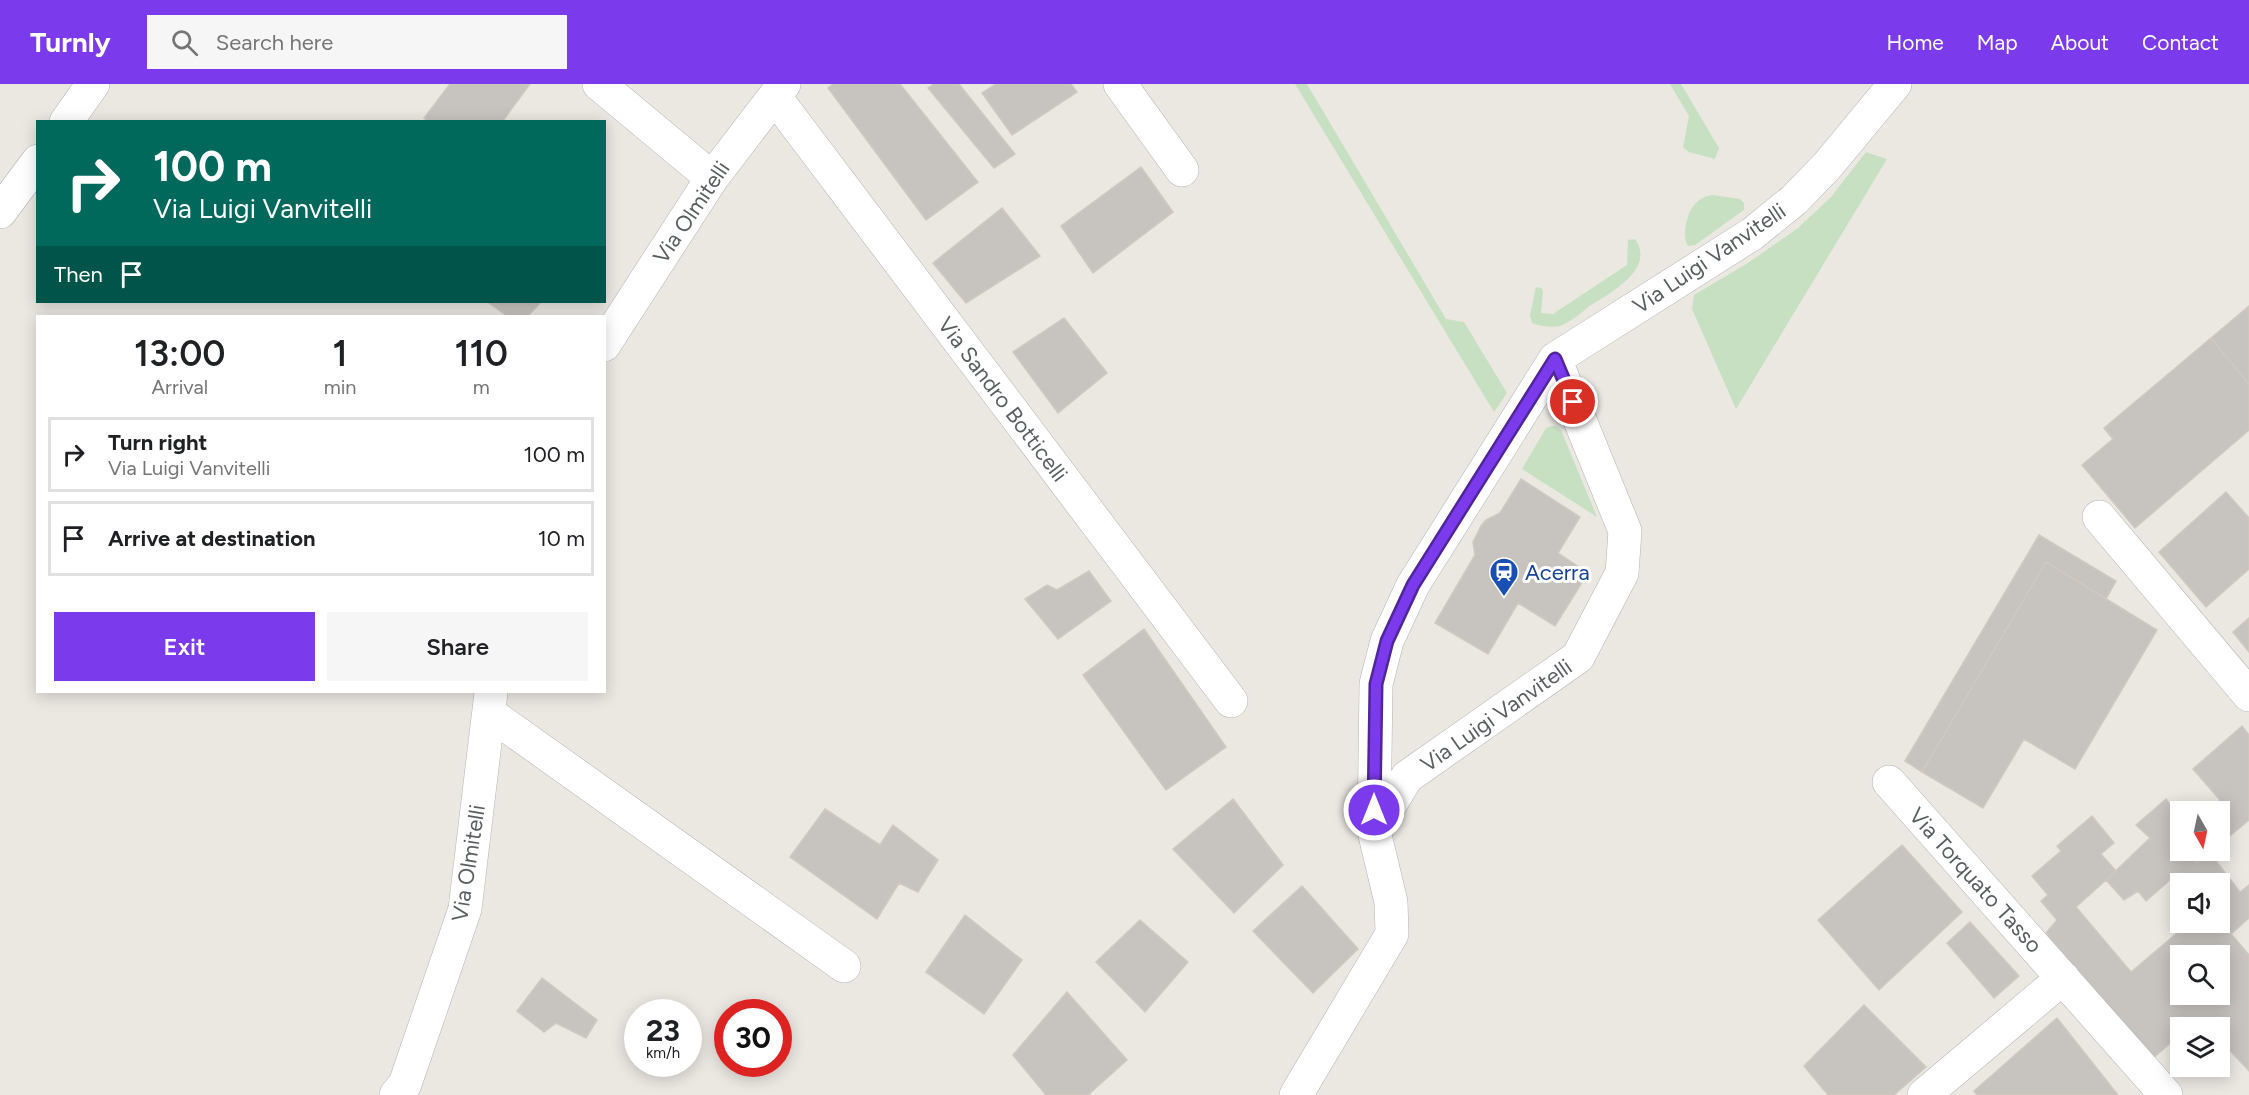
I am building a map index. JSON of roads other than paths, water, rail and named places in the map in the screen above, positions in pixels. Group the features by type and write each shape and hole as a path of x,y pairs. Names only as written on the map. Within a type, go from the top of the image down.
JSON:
{"street":[{"path":"67,120 93,84"},
{"path":"599,84 712,178"},
{"path":"1120,84 1182,170"},
{"name":"Via Luigi Vanvitelli","path":"1296,1095 1392,933 1391,902 1374,831 1376,684 1387,641 1413,585 1555,359 1752,234 1794,201 1827,166 1895,84"},
{"name":"Via Olmitelli","path":"606,342 712,178 780,91"},
{"name":"Via Sandro Botticelli","path":"780,91 1232,701"},
{"path":"0,212 36,164"},
{"name":"Via Luigi Vanvitelli","path":"1374,831 1407,777 1578,657 1622,573 1625,531 1555,359"},
{"path":"2098,517 2249,695"},
{"path":"490,702 844,966"},
{"name":"Via Olmitelli","path":"407,1091 465,909 490,702"},
{"name":"Via Torquato Tasso","path":"1889,782 2166,1095"},
{"path":"1924,1095 2063,978"}],"place":[{"name":"Acerra","path":"1504,598"}]}
